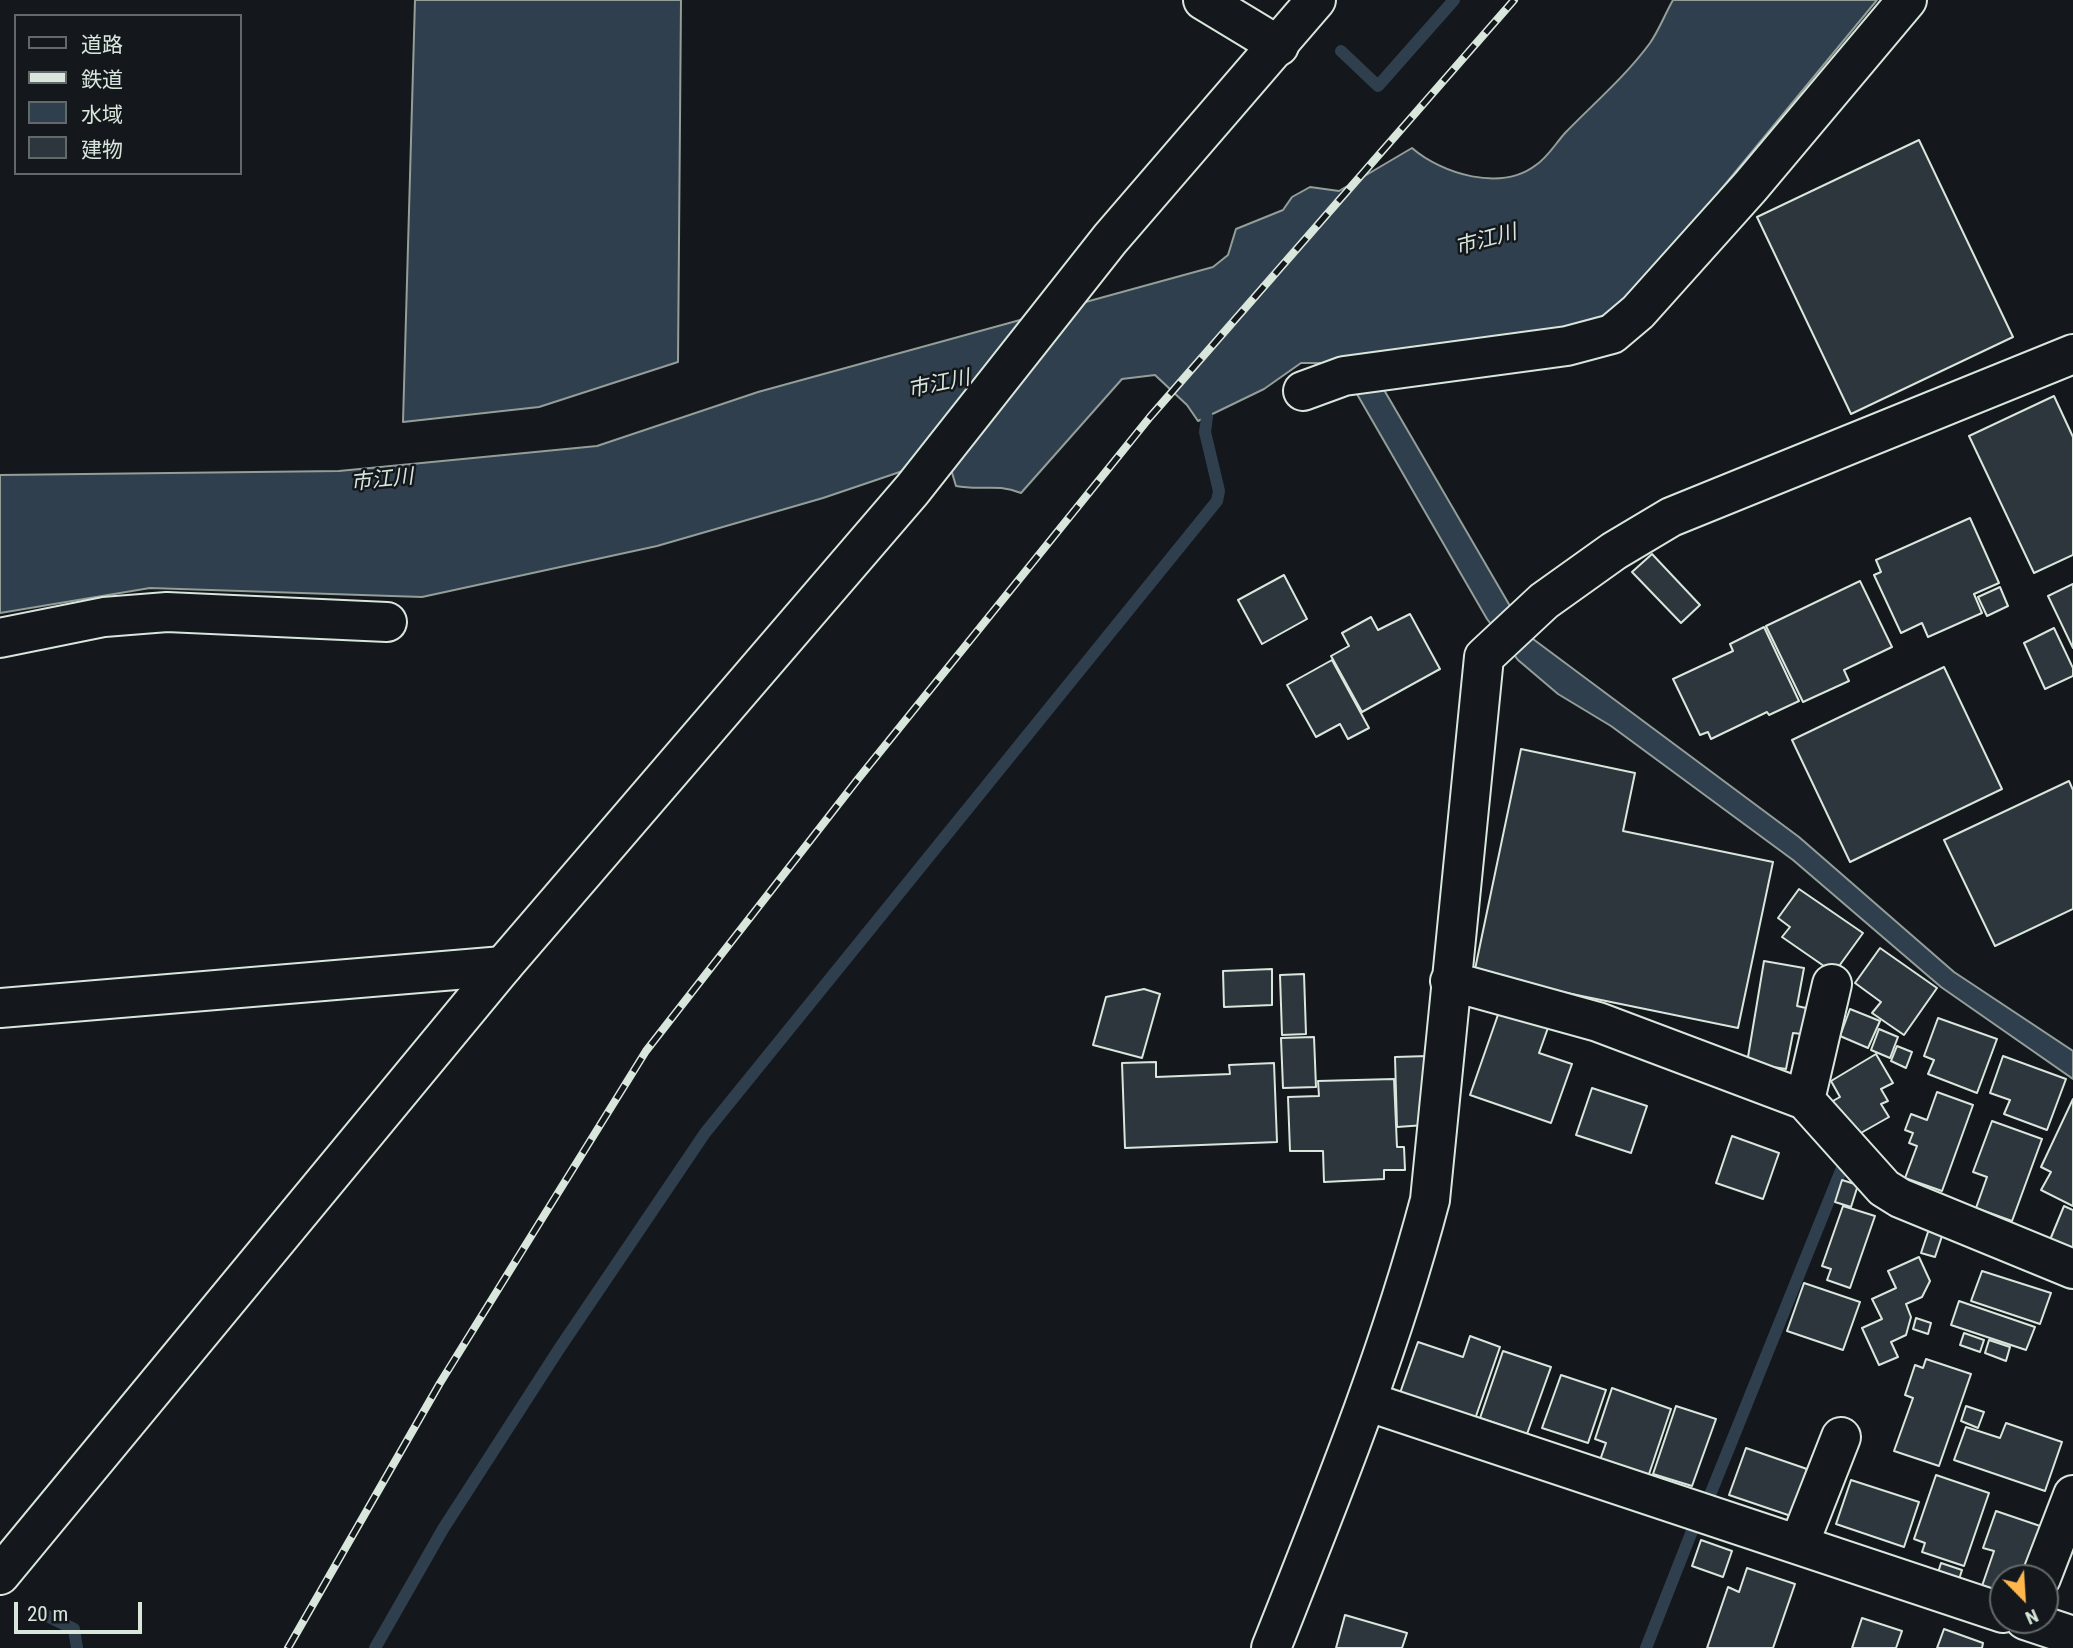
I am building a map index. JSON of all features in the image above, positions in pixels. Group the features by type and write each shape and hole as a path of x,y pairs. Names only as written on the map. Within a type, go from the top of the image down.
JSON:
{"street":[{"path":"1203,0 1279,47"},
{"path":"0,1575 503,966 912,490 1110,239 1279,47 1316,0"},
{"path":"1303,391 1344,376 1567,346 1612,334 1638,312 1750,187 1907,0"},
{"path":"1271,1648 1369,1402 1407,1287 1430,1200 1484,657 1529,615 1614,551 1671,517 2070,363"},
{"path":"0,638 104,617 167,612 387,622"},
{"path":"0,1008 503,966"},
{"path":"1450,981 1598,1022 1805,1100 1892,1193 2073,1269"},
{"path":"1805,1100 1832,984"},
{"path":"1369,1402 1989,1608"},
{"path":"1799,1544 1841,1437"},
{"path":"2046,1564 2073,1495"}],"water":[{"path":"415,0 681,0 678,362 539,407 403,422"},
{"name":"市江川","path":"1673,0 1877,0 1615,318 1380,383 1510,606 1533,639 1799,837 1954,972 2073,1051 2073,1079 1941,987 1793,860 1611,726 1558,694 1518,660 1487,619 1339,363 1301,363 1264,389 1198,421 1187,405 1155,375 1122,379 1021,493 1004,488 956,486 947,456 823,498 657,546 422,597 150,588 0,613 0,475 339,471 597,446 758,392 1213,267 1228,255 1236,229 1283,210 1292,197 1310,187 1339,191 1412,148 1439,165 1472,176 1506,177 1522,173 1544,158 1631,67 1653,38"}],"building":[{"path":"1919,140 2013,337 1851,414 1757,217"},
{"path":"2054,396 2073,437 2073,555 2034,573 1969,436"},
{"path":"1970,518 1999,583 1974,594 1982,613 1928,637 1922,623 1901,633 1874,575 1881,572 1876,560"},
{"path":"1652,554 1700,605 1681,623 1632,572"},
{"path":"1284,575 1307,619 1262,644 1238,600"},
{"path":"1860,581 1892,647 1844,670 1849,681 1803,702 1766,626"},
{"path":"2073,584 2073,648 2048,596"},
{"path":"2000,587 2008,606 1987,616 1978,597"},
{"path":"1410,614 1440,669 1362,712 1331,656 1349,646 1342,633 1371,617 1378,630"},
{"path":"1764,627 1799,701 1769,715 1767,712 1711,739 1708,732 1700,735 1673,679 1733,651 1730,644"},
{"path":"2054,628 2073,668 2073,676 2045,689 2024,643"},
{"path":"1332,660 1369,728 1348,739 1340,724 1316,737 1287,685"},
{"path":"1944,667 2002,789 1850,862 1792,740"},
{"path":"1521,749 1635,773 1623,831 1773,862 1738,1028 1474,974"},
{"path":"2069,781 2073,790 2073,909 1995,946 1944,840"},
{"path":"1799,889 1863,933 1834,973 1782,937 1790,927 1778,918"},
{"path":"1880,948 1937,988 1904,1035 1872,1013 1881,1002 1855,983"},
{"path":"1764,961 1804,968 1797,1006 1806,1008 1802,1034 1793,1033 1786,1069 1747,1063"},
{"path":"1272,969 1272,1005 1224,1007 1223,971"},
{"path":"1304,974 1306,1034 1282,1035 1280,975"},
{"path":"1144,989 1160,994 1142,1058 1093,1045 1106,997"},
{"path":"1500,1009 1549,1025 1539,1053 1572,1064 1551,1123 1470,1095"},
{"path":"1850,1009 1880,1021 1868,1048 1840,1036"},
{"path":"1938,1018 1997,1039 1977,1093 1928,1074 1934,1060 1924,1056"},
{"path":"1879,1029 1898,1037 1890,1058 1871,1050"},
{"path":"1314,1037 1316,1087 1283,1088 1281,1038"},
{"path":"1897,1046 1912,1052 1906,1068 1891,1061"},
{"path":"1876,1054 1893,1083 1881,1089 1888,1101 1881,1104 1889,1117 1852,1138 1831,1102 1840,1097 1831,1081"},
{"path":"1428,1056 1425,1125 1397,1127 1395,1057"},
{"path":"2003,1056 2066,1079 2047,1130 2004,1114 2010,1100 1990,1093"},
{"path":"1156,1062 1156,1077 1230,1074 1229,1065 1274,1063 1277,1142 1125,1148 1122,1063"},
{"path":"1394,1079 1397,1147 1404,1147 1405,1170 1384,1170 1384,1179 1324,1182 1323,1151 1290,1151 1288,1097 1319,1096 1318,1081"},
{"path":"1592,1088 1647,1106 1631,1153 1576,1135"},
{"path":"1937,1092 1973,1105 1942,1191 1905,1178 1917,1146 1909,1143 1913,1133 1905,1130 1911,1114 1927,1120"},
{"path":"2073,1099 2073,1206 2041,1190 2051,1172 2041,1167"},
{"path":"1992,1121 2042,1139 2012,1221 1976,1208 1987,1177 1973,1172"},
{"path":"1732,1136 1779,1153 1763,1199 1716,1183"},
{"path":"1842,1180 1858,1185 1851,1207 1835,1202"},
{"path":"1843,1206 1875,1216 1850,1288 1827,1280 1831,1269 1822,1266"},
{"path":"2064,1206 2073,1210 2073,1257 2047,1247"},
{"path":"1929,1229 1943,1233 1935,1257 1921,1253"},
{"path":"1919,1257 1930,1281 1922,1297 1906,1304 1911,1317 1906,1335 1891,1342 1898,1357 1879,1365 1862,1328 1882,1319 1872,1299 1896,1288 1888,1271"},
{"path":"1982,1271 2051,1293 2040,1324 1971,1301"},
{"path":"1804,1283 1860,1302 1843,1350 1787,1331"},
{"path":"1959,1301 2035,1327 2026,1350 1951,1325"},
{"path":"1916,1318 1931,1323 1928,1334 1913,1329"},
{"path":"1964,1333 1984,1340 1980,1352 1960,1345"},
{"path":"1470,1336 1500,1347 1475,1419 1400,1393 1418,1342 1463,1357"},
{"path":"1989,1340 2010,1347 2006,1361 1985,1353"},
{"path":"1503,1351 1551,1367 1527,1434 1480,1418"},
{"path":"1926,1359 1971,1374 1939,1466 1894,1451 1913,1398 1905,1395 1915,1365 1923,1368"},
{"path":"1561,1375 1606,1390 1588,1443 1542,1428"},
{"path":"1612,1388 1671,1409 1648,1477 1600,1460 1606,1443 1595,1439"},
{"path":"1676,1406 1716,1419 1692,1486 1653,1474"},
{"path":"1966,1406 1984,1412 1978,1428 1961,1421"},
{"path":"2006,1423 2062,1442 2045,1491 1954,1460 1966,1427 2000,1438"},
{"path":"1746,1448 1807,1469 1791,1516 1729,1495"},
{"path":"1936,1475 1989,1493 1964,1566 1922,1552 1925,1543 1914,1539"},
{"path":"1851,1480 1919,1502 1904,1547 1836,1524"},
{"path":"1996,1511 2046,1528 2033,1564 1990,1564 1994,1551 1983,1548"},
{"path":"1701,1540 1732,1551 1723,1577 1692,1566"},
{"path":"1941,1563 1962,1570 1957,1586 1936,1579"},
{"path":"1989,1566 1989,1588 1982,1586"},
{"path":"1747,1568 1795,1584 1773,1648 1707,1648 1728,1587 1739,1592"},
{"path":"1345,1615 1407,1633 1402,1648 1336,1648"},
{"path":"1862,1618 1902,1631 1896,1648 1852,1648"},
{"path":"1944,1629 1983,1643 1982,1648 1937,1648"}],"waterway":[{"path":"1341,51 1378,86 1454,0"},
{"path":"375,1648 443,1529 559,1349 705,1133 1217,501 1219,491 1205,432 1207,417"},
{"path":"1710,1495 1842,1168"},
{"path":"1646,1648 1692,1531"},
{"path":"47,1616 74,1629 77,1648"}],"railway":[{"path":"288,1648 440,1383 646,1051 858,779 1150,417 1514,0"}]}
